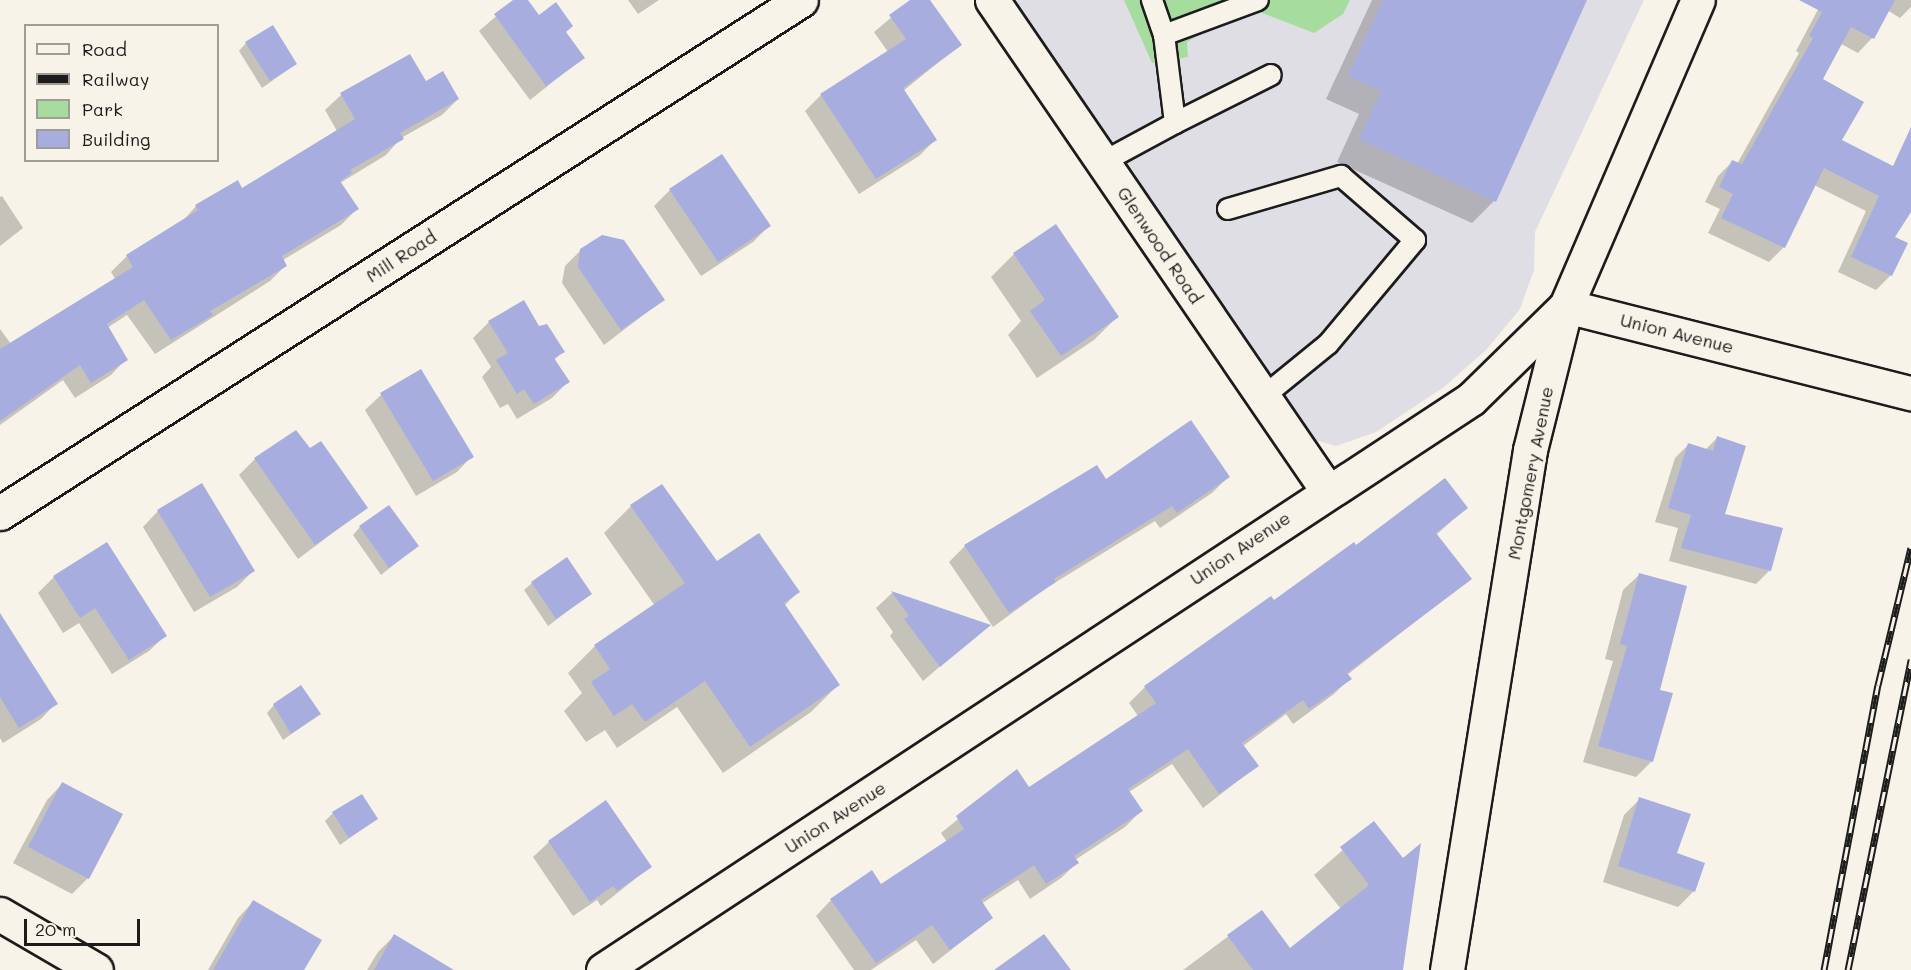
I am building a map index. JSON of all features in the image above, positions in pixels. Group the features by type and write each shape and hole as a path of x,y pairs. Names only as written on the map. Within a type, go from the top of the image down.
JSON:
{"street":[{"name":"Mill Road","path":"0,513 801,0"},
{"name":"Glenwood Road","path":"992,0 1327,490"},
{"name":"Montgomery Avenue","path":"1447,970 1530,450 1566,306 1698,0"},
{"name":"Union Avenue","path":"603,970 1327,490 1471,399 1566,306 1911,393"},
{"path":"0,914 96,970"}],"lane":[{"path":"1152,0 1164,35 1174,123"},
{"path":"1164,35 1258,0"},
{"path":"1103,162 1174,123 1271,75"},
{"path":"1228,209 1341,176 1415,240 1328,344 1263,397"}],"shaded area":[{"path":"1005,0 1644,0 1535,232 1534,270 1520,309 1486,350 1444,387 1376,432 1336,446 1308,438"}],"green space":[{"path":"1124,0 1350,0 1343,14 1314,33 1249,8 1187,42 1188,57 1152,63"}],"building":[{"path":"513,0 528,0 539,15 556,2 573,26 566,32 585,58 546,86 494,14"},
{"path":"910,0 930,0 962,45 903,88 937,140 876,179 820,94 906,39 889,15"},
{"path":"1383,0 1587,0 1496,202 1359,139 1381,91 1348,76"},
{"path":"1799,0 1895,0 1874,39 1851,27 1823,79 1864,102 1842,140 1893,166 1911,127 1911,212 1895,237 1908,243 1892,276 1851,257 1879,196 1824,168 1785,248 1721,218 1733,194 1719,187 1732,160 1742,164 1813,38 1809,36 1822,12"},
{"path":"273,25 297,64 270,81 245,42"},
{"path":"410,54 426,81 443,71 459,99 400,133 404,139 350,170 352,173 340,181 359,209 282,256 287,266 210,311 213,315 171,340 144,300 107,324 128,360 91,383 80,365 0,421 0,349 133,267 126,255 198,210 195,205 238,180 242,188 355,119 340,93"},
{"path":"722,154 771,226 718,262 669,189"},
{"path":"1056,224 1119,317 1061,356 1030,311 1045,300 1013,253"},
{"path":"602,235 624,240 665,300 621,330 578,267 580,249"},
{"path":"524,300 539,326 547,324 565,352 554,358 570,382 534,404 524,389 517,394 496,360 508,353 488,321"},
{"path":"421,369 474,457 433,481 380,393"},
{"path":"1191,420 1230,477 1177,513 1172,506 1054,579 1056,582 1009,613 964,545 1097,465 1106,479"},
{"path":"296,430 310,448 321,441 368,508 315,545 254,458"},
{"path":"1717,436 1746,446 1725,514 1783,528 1771,571 1681,548 1691,515 1668,508 1688,443 1713,451"},
{"path":"1445,478 1468,508 1436,533 1472,579 1347,673 1352,679 1309,709 1303,700 1242,743 1259,766 1219,794 1188,749 1128,789 1143,811 1074,856 1079,863 1046,884 1034,865 981,900 993,918 950,950 932,925 876,963 830,899 872,870 881,884 964,829 956,816 1017,769 1029,787 1156,703 1144,686 1271,596 1274,600 1354,542 1356,545"},
{"path":"202,483 255,571 210,597 157,510"},
{"path":"662,484 717,561 759,533 800,592 784,603 840,685 750,747 705,681 645,722 632,704 614,716 591,682 610,669 594,645 685,583 630,505"},
{"path":"389,505 419,546 389,568 359,526"},
{"path":"107,542 167,636 129,660 95,608 80,618 53,576"},
{"path":"567,557 592,594 556,619 531,582"},
{"path":"1639,573 1687,586 1660,690 1673,693 1653,762 1598,746 1627,646 1620,644"},
{"path":"891,591 991,625 940,667 904,619 909,616"},
{"path":"0,613 58,704 19,728 0,697"},
{"path":"301,685 321,714 291,734 273,704"},
{"path":"62,782 123,814 89,879 28,847"},
{"path":"362,794 378,819 349,838 332,812"},
{"path":"1639,797 1691,814 1677,853 1705,863 1695,892 1618,866"},
{"path":"606,800 652,867 617,891 613,886 590,902 548,841"},
{"path":"1374,821 1403,858 1421,843 1403,970 1253,970 1227,935 1262,910 1290,948 1369,885 1340,847"},
{"path":"253,900 322,940 304,970 213,970"},
{"path":"394,934 454,970 374,970"},
{"path":"1044,934 1071,970 994,970"}],"railway":[{"path":"1824,970 1878,685 1911,548"},
{"path":"1848,970 1911,659"}]}
